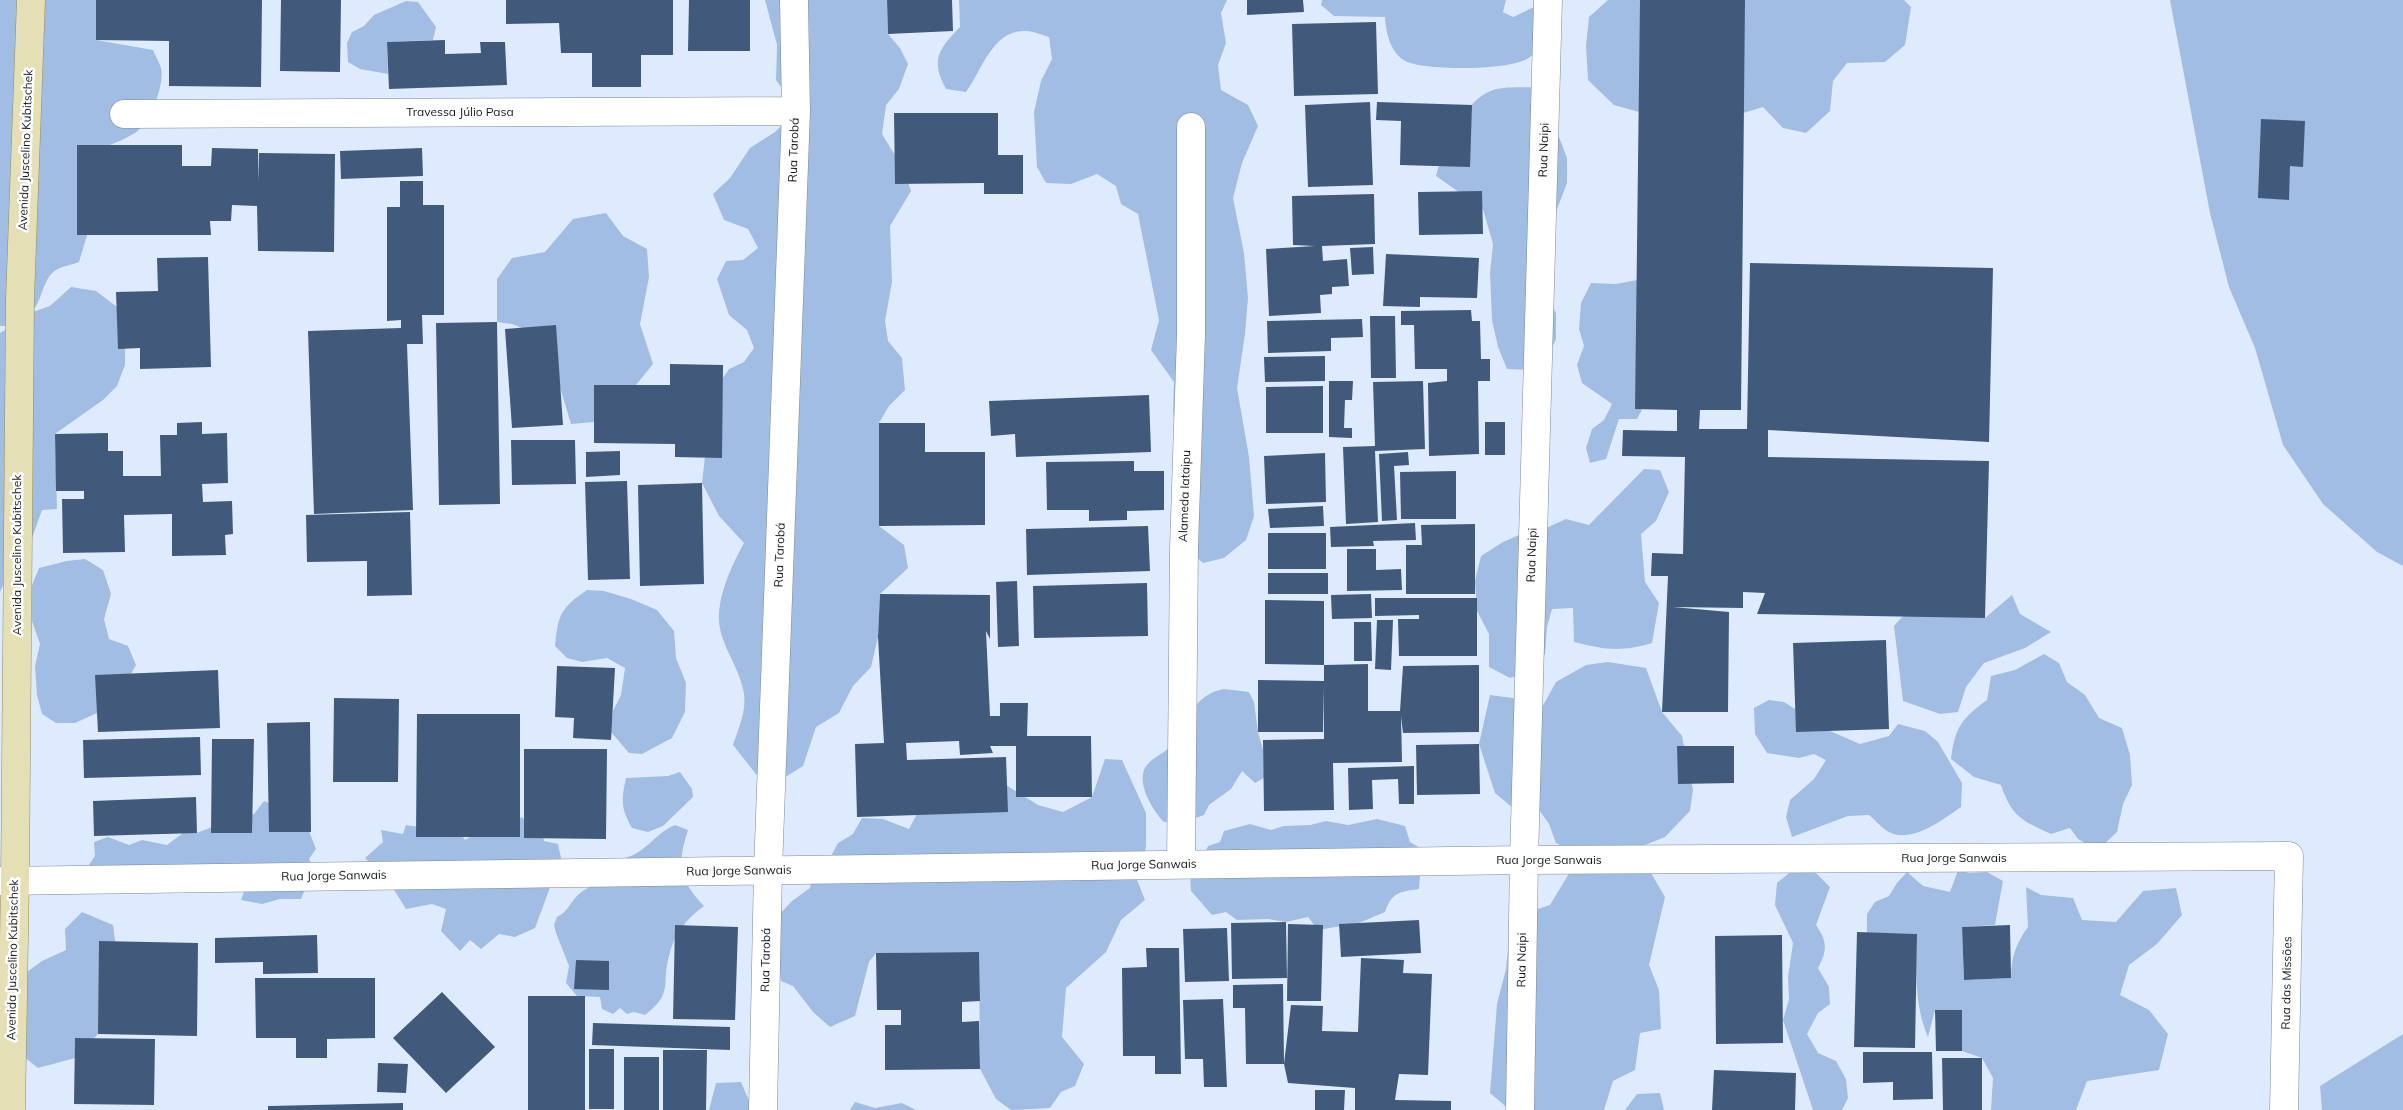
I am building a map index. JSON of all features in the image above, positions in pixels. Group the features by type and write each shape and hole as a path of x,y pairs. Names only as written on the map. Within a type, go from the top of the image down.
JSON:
{"main road":[{"name":"Avenida Juscelino Kubitschek","path":"11,1110 12,988 8,881 20,299 31,0"}],"street":[{"name":"Rua Tarobá","path":"763,1110 768,870 796,111 794,0"},
{"name":"Rua Naipi","path":"1520,1110 1524,860 1548,0"},
{"name":"Travessa Júlio Pasa","path":"124,114 796,111"},
{"name":"Alameda Iataipu","path":"1181,864 1184,548 1191,334 1191,127"},
{"name":"Rua Jorge Sanwais","path":"8,881 1524,860 2289,856"},
{"name":"Rua das Missões","path":"2284,1110 2289,856"}],"shaded area":[{"path":"0,0 96,0 96,40 153,50 162,75 155,103 141,128 128,137 91,153 77,162 77,191 91,222 79,262 58,269 51,274 34,309 30,313 50,306 71,287 96,291 117,307 125,344 125,365 117,386 103,400 55,434 57,509 42,510 27,552 10,571 0,592 0,333 12,326 0,326"},
{"path":"765,0 887,0 888,34 900,48 908,64 899,89 886,105 882,134 904,170 911,191 890,226 892,282 885,321 888,341 902,358 905,390 889,406 879,423 879,526 904,545 908,568 880,594 878,637 871,667 853,686 839,713 816,727 803,766 779,781 759,778 733,745 742,717 744,696 740,680 721,632 719,612 725,585 744,543 719,516 702,483 712,394 729,369 744,362 754,348 747,330 729,315 717,279 726,261 743,260 758,248 748,229 724,220 713,194 730,178 750,148 775,132 788,119 790,99 776,80 777,45"},
{"path":"959,0 1227,0 1221,13 1226,43 1218,65 1221,90 1248,105 1258,126 1242,163 1233,198 1244,253 1248,298 1237,388 1249,457 1254,516 1246,540 1224,558 1203,563 1188,549 1185,487 1173,412 1174,382 1151,350 1159,320 1138,214 1121,204 1116,186 1097,174 1071,184 1046,183 1037,167 1034,112 1041,81 1052,59 1049,37 1026,31 1015,32 1005,37 990,52 966,92 946,89 938,70 939,55 942,48 960,27"},
{"path":"1322,0 1506,0 1503,12 1513,17 1534,7 1541,15 1543,38 1536,51 1521,62 1488,67 1430,67 1405,61 1396,53 1388,36 1385,17 1334,16 1321,5"},
{"path":"1608,0 1904,0 1911,7 1905,45 1885,62 1847,63 1833,81 1830,111 1806,133 1783,128 1763,107 1714,122 1669,113 1639,112 1614,105 1588,80 1586,46 1589,17"},
{"path":"2170,0 2403,0 2403,566 2377,552 2323,504 2283,445 2255,348 2229,287 2210,213"},
{"path":"406,1 418,2 436,27 433,40 387,42 388,74 360,69 348,62 347,43 352,32 364,26 374,15"},
{"path":"1540,87 1567,158 1567,183 1551,225 1552,304 1556,313 1556,339 1548,357 1529,370 1507,369 1498,347 1492,320 1490,273 1493,244 1483,209 1436,176 1449,140 1456,127 1464,114 1483,95 1498,89"},
{"path":"606,213 623,236 647,249 649,277 640,324 653,364 636,385 594,422 571,424 545,337 512,324 497,322 497,279 512,258 545,252 573,219"},
{"path":"1637,280 1651,393 1637,419 1619,419 1606,459 1590,463 1586,448 1592,429 1604,420 1612,404 1582,383 1577,365 1584,346 1579,329 1581,303 1591,283 1616,284"},
{"path":"1644,469 1660,470 1669,492 1656,521 1641,534 1645,582 1659,603 1652,643 1631,648 1613,649 1574,642 1573,608 1552,609 1547,627 1545,654 1533,671 1510,678 1489,667 1489,634 1477,611 1475,581 1481,556 1503,542 1528,531 1546,528 1566,519 1589,525"},
{"path":"85,559 103,570 111,594 104,619 109,639 128,646 136,665 118,697 97,713 75,723 56,723 42,714 37,695 35,666 40,644 32,621 31,588 39,568"},
{"path":"587,590 604,591 631,599 657,610 674,631 676,658 686,683 685,712 672,738 642,754 629,753 611,732 613,711 621,695 625,668 607,658 582,662 567,658 555,646 562,613 571,602"},
{"path":"2012,595 2020,614 2051,632 2025,648 1984,663 1966,687 1958,712 1940,714 1903,701 1894,626 1902,617 1936,608 1955,607 1985,618"},
{"path":"2044,654 2059,663 2067,682 2085,695 2099,718 2122,728 2130,755 2132,785 2123,804 2117,832 2098,850 2078,839 2070,828 2051,834 2025,821 2009,804 2001,785 1974,777 1951,759 1955,739 1961,724 1971,712 1987,700 1991,676 2015,670"},
{"path":"1608,662 1646,668 1662,712 1682,736 1693,790 1690,811 1665,837 1633,850 1647,866 1665,897 1649,965 1659,990 1661,1029 1640,1033 1635,1070 1613,1081 1604,1110 1510,1110 1490,1093 1497,1004 1506,969 1511,918 1550,905 1573,867 1591,861 1556,843 1549,824 1537,807 1514,809 1495,793 1479,744 1490,695 1520,699 1540,711 1556,682 1586,665"},
{"path":"1224,689 1249,692 1254,702 1258,732 1263,750 1264,778 1255,783 1242,771 1231,789 1209,805 1204,815 1190,820 1164,822 1152,806 1146,793 1143,780 1144,769 1150,762 1166,751 1201,700 1215,691"},
{"path":"1769,700 1784,702 1830,731 1860,744 1889,736 1898,724 1925,731 1938,742 1962,783 1961,807 1936,824 1916,833 1906,835 1896,835 1887,831 1869,815 1848,816 1792,837 1786,817 1790,800 1814,779 1826,760 1814,754 1799,758 1767,753 1755,734 1754,708"},
{"path":"1105,759 1122,760 1146,813 1146,847 1137,880 1145,900 1121,920 1106,952 1066,988 1062,1037 1084,1064 1075,1086 1061,1092 1050,1108 1011,1110 996,1099 980,1069 979,952 876,953 869,962 855,1016 830,1027 813,1012 793,986 781,981 778,956 779,915 792,901 810,888 814,869 830,858 838,843 853,834 862,818 883,819 909,829 919,810 998,780 1038,805 1063,812 1092,797"},
{"path":"680,772 692,789 693,797 663,826 648,832 632,828 623,804 626,778 668,776"},
{"path":"264,801 303,816 316,849 309,859 317,874 307,884 301,899 280,899 262,904 241,900 245,889 87,868 95,856 94,842 108,837 129,845 142,840 167,845 187,830 197,833 241,815 254,814"},
{"path":"522,817 530,828 541,827 544,841 558,844 561,858 535,928 515,937 499,934 481,949 470,940 460,951 441,931 446,909 432,904 406,909 391,885 365,858 383,842 381,830 403,834 406,825 425,828 456,827 465,840 478,833"},
{"path":"1377,819 1405,826 1410,842 1422,849 1419,889 1397,894 1390,900 1385,912 1359,923 1318,930 1308,917 1286,922 1268,919 1237,920 1226,912 1212,915 1191,891 1190,875 1201,863 1208,846 1220,842 1224,831 1250,824 1271,830 1284,826 1310,825 1326,821 1348,825"},
{"path":"675,825 688,830 682,853 682,871 689,887 704,906 686,922 674,941 667,966 665,988 660,1001 645,1015 634,1012 627,1014 620,1008 613,1014 602,1009 600,997 577,996 566,983 569,966 554,925 557,917 566,911 582,892 614,874 625,858 639,852 661,833"},
{"path":"1794,869 1816,873 1830,887 1816,925 1825,946 1825,951 1818,968 1829,987 1830,1004 1818,1013 1807,1034 1818,1053 1836,1061 1846,1079 1848,1098 1842,1110 1813,1110 1783,1020 1789,999 1788,977 1793,943 1775,905 1777,883"},
{"path":"1958,870 1969,873 1987,872 2003,881 1995,925 1962,927 1964,980 2011,978 2015,951 2028,927 2026,887 2041,895 2073,898 2082,920 2116,922 2143,891 2176,888 2182,915 2157,944 2129,965 2120,995 2149,1010 2168,1034 2159,1070 2087,1081 2076,1110 1991,1110 1993,1078 1982,1058 1962,1051 1962,1010 1935,1010 1928,1037 1923,1025 1918,999 1916,973 1917,934 1867,933 1867,914 1875,902 1889,896 1907,872 1923,886 1950,892"},
{"path":"82,912 113,925 122,1006 75,1058 38,1068 18,1052 19,978 42,961 66,950 65,929"},
{"path":"2403,1034 2403,1110 2322,1110 2320,1086"},
{"path":"741,1082 753,1110 709,1110 716,1083"},
{"path":"1660,1093 1664,1110 1625,1110 1637,1094"},
{"path":"855,1102 875,1108 902,1103 916,1110 850,1110"}],"building":[{"path":"96,0 262,0 261,87 169,86 169,41 96,40"},
{"path":"281,0 341,0 340,72 280,71"},
{"path":"506,0 673,0 673,55 641,55 641,87 592,87 592,53 561,53 559,23 506,24"},
{"path":"689,0 750,0 750,51 688,51"},
{"path":"887,0 952,0 953,31 888,34"},
{"path":"1247,0 1303,0 1304,12 1247,15"},
{"path":"1640,0 1745,0 1741,410 1700,410 1699,429 1747,429 1750,263 1993,268 1989,442 1768,430 1768,457 1989,461 1985,618 1757,614 1765,593 1743,592 1743,608 1673,607 1729,612 1728,712 1662,712 1668,576 1651,576 1652,553 1683,554 1685,457 1622,456 1623,430 1677,431 1677,410 1635,409"},
{"path":"1376,22 1378,94 1294,96 1292,24"},
{"path":"445,40 445,54 481,53 480,42 505,42 507,85 389,89 387,42"},
{"path":"1370,102 1373,185 1308,187 1305,105"},
{"path":"1377,102 1472,105 1470,167 1400,165 1401,121 1376,120"},
{"path":"894,113 998,113 998,155 1023,155 1023,194 984,194 984,183 895,184"},
{"path":"2261,119 2305,121 2303,167 2290,166 2289,200 2258,198"},
{"path":"77,145 182,145 182,166 211,166 212,148 258,149 258,182 259,153 335,154 334,252 258,251 257,206 232,205 231,221 210,221 211,235 77,235"},
{"path":"422,148 423,176 341,179 340,151"},
{"path":"400,181 423,181 423,205 444,205 444,315 422,315 423,344 407,344 413,510 314,514 308,331 401,328 401,320 387,321 387,207 400,207"},
{"path":"1482,191 1483,234 1419,235 1418,192"},
{"path":"1374,194 1375,244 1322,246 1323,261 1347,259 1349,286 1332,287 1332,294 1320,295 1321,313 1269,316 1266,249 1315,246 1293,245 1292,196"},
{"path":"1373,247 1374,274 1352,275 1350,248"},
{"path":"1386,254 1479,258 1477,298 1420,297 1420,307 1383,306"},
{"path":"208,257 211,367 140,369 140,348 118,349 116,292 158,291 157,258"},
{"path":"1471,310 1472,321 1480,321 1481,359 1490,359 1490,381 1478,381 1479,454 1429,456 1428,383 1447,381 1447,369 1415,369 1414,325 1401,325 1401,311"},
{"path":"1370,316 1395,316 1396,378 1371,378"},
{"path":"1362,319 1363,337 1331,338 1331,351 1268,353 1267,321"},
{"path":"497,322 500,504 439,505 436,323"},
{"path":"556,325 563,425 512,428 505,329"},
{"path":"1325,356 1325,381 1265,382 1264,357"},
{"path":"670,364 723,365 722,458 675,457 675,444 594,443 594,385 670,385"},
{"path":"1329,381 1353,381 1352,400 1345,400 1344,428 1352,428 1352,438 1329,437"},
{"path":"1423,381 1425,449 1375,451 1378,522 1346,524 1343,447 1375,446 1373,382"},
{"path":"1323,386 1323,433 1266,433 1266,387"},
{"path":"1149,395 1151,452 1016,457 1015,434 991,436 989,401"},
{"path":"202,422 202,434 227,433 228,483 202,484 203,502 232,501 233,534 225,535 226,555 172,556 172,514 124,515 125,552 63,553 62,499 84,499 84,491 56,491 55,434 108,433 108,451 123,451 123,476 161,476 160,435 177,435 177,423"},
{"path":"1485,422 1505,422 1505,455 1485,455"},
{"path":"879,423 925,423 925,452 985,452 985,525 879,526"},
{"path":"511,440 575,440 576,484 512,485"},
{"path":"620,451 620,475 586,477 586,452"},
{"path":"1408,452 1409,465 1394,466 1397,520 1382,521 1379,454"},
{"path":"1325,453 1326,502 1266,504 1264,456"},
{"path":"1134,461 1134,471 1164,471 1164,510 1127,511 1127,520 1089,521 1089,510 1047,510 1046,462"},
{"path":"1456,471 1456,519 1401,519 1400,472"},
{"path":"627,481 630,579 588,580 585,482"},
{"path":"702,483 704,584 640,586 638,485"},
{"path":"1323,506 1324,526 1270,528 1268,509"},
{"path":"410,512 412,595 367,596 367,561 307,562 306,515"},
{"path":"1415,523 1416,540 1373,541 1374,546 1331,547 1330,527"},
{"path":"1475,524 1475,594 1406,594 1406,545 1422,545 1421,525"},
{"path":"1148,526 1150,571 1027,575 1026,529"},
{"path":"1268,533 1326,533 1326,569 1268,569"},
{"path":"1347,549 1376,549 1376,570 1401,569 1402,590 1347,591"},
{"path":"1268,573 1328,573 1328,594 1268,594"},
{"path":"1017,581 1019,646 998,647 996,582"},
{"path":"1147,583 1148,636 1034,638 1033,586"},
{"path":"880,594 990,595 990,639 986,631 990,716 1000,716 1000,703 1028,703 1027,736 1091,736 1092,797 1016,797 1016,746 990,746 993,753 960,755 959,741 906,743 907,760 1006,757 1008,812 857,817 855,744 884,743 878,637"},
{"path":"1371,594 1372,618 1332,619 1331,595"},
{"path":"1375,598 1477,598 1477,656 1399,656 1398,619 1419,619 1419,615 1375,616"},
{"path":"1265,600 1324,601 1324,665 1265,664"},
{"path":"1377,620 1393,620 1391,670 1375,669"},
{"path":"1354,622 1371,622 1372,661 1354,661"},
{"path":"1886,640 1889,729 1796,732 1793,643"},
{"path":"1368,664 1368,711 1400,711 1403,666 1479,665 1479,732 1403,733 1401,716 1402,762 1333,763 1334,810 1264,811 1263,740 1324,739 1324,687 1323,732 1258,732 1258,680 1324,681 1324,665"},
{"path":"557,666 615,668 611,740 573,738 574,718 555,717"},
{"path":"218,670 220,728 98,732 95,675"},
{"path":"334,698 399,699 398,782 333,782"},
{"path":"417,714 520,714 520,837 416,837"},
{"path":"310,722 311,832 269,832 267,723"},
{"path":"200,737 201,775 84,778 83,740"},
{"path":"212,739 254,739 252,833 211,833"},
{"path":"1479,744 1480,794 1417,795 1416,745"},
{"path":"1677,746 1734,746 1734,783 1678,784"},
{"path":"524,749 607,749 606,839 524,838"},
{"path":"1414,766 1414,804 1399,804 1398,779 1372,780 1373,809 1349,810 1348,768"},
{"path":"196,797 197,833 94,836 93,801"},
{"path":"1419,920 1421,953 1341,957 1339,924"},
{"path":"1286,922 1287,978 1232,979 1231,923"},
{"path":"1288,924 1323,925 1321,1001 1287,1001"},
{"path":"675,925 738,927 735,1020 673,1019"},
{"path":"2010,925 2011,978 1964,980 1962,927"},
{"path":"1227,928 1229,981 1185,982 1183,929"},
{"path":"1857,932 1917,934 1915,1048 1854,1047"},
{"path":"317,935 318,973 263,974 263,962 215,963 215,938"},
{"path":"1782,935 1783,1043 1716,1044 1715,936"},
{"path":"99,941 198,943 197,1036 98,1034"},
{"path":"1146,948 1179,948 1181,1074 1155,1074 1155,1056 1123,1056 1122,968 1147,967"},
{"path":"979,952 980,1001 962,1002 962,1022 979,1021 980,1069 885,1070 885,1025 901,1025 901,1010 877,1010 876,953"},
{"path":"1361,958 1404,960 1403,973 1432,974 1428,1075 1399,1074 1395,1100 1451,1101 1451,1110 1355,1110 1355,1088 1288,1083 1284,1064 1291,1005 1323,1006 1322,1031 1358,1032"},
{"path":"576,960 609,961 609,990 574,989"},
{"path":"255,978 375,978 375,1038 327,1039 327,1058 296,1058 296,1038 256,1038"},
{"path":"1283,984 1284,1064 1246,1064 1245,1008 1233,1008 1233,985"},
{"path":"442,992 495,1047 446,1093 393,1038"},
{"path":"528,996 585,996 585,1110 528,1110"},
{"path":"1223,999 1227,1087 1204,1087 1203,1059 1185,1059 1183,1000"},
{"path":"1935,1010 1962,1010 1962,1051 1936,1051"},
{"path":"593,1023 730,1027 730,1050 592,1045"},
{"path":"75,1038 155,1039 154,1105 74,1104"},
{"path":"589,1049 614,1049 614,1109 589,1109"},
{"path":"663,1050 707,1050 706,1110 663,1110"},
{"path":"1863,1052 1932,1052 1933,1099 1893,1100 1893,1082 1863,1083"},
{"path":"624,1057 659,1057 659,1110 624,1110"},
{"path":"1942,1058 1982,1058 1982,1110 1943,1110"},
{"path":"378,1063 408,1064 406,1093 377,1092"},
{"path":"1714,1070 1796,1073 1795,1110 1712,1110"},
{"path":"1315,1090 1345,1090 1344,1110 1315,1110"},
{"path":"403,1103 403,1110 268,1110 268,1106"}]}
